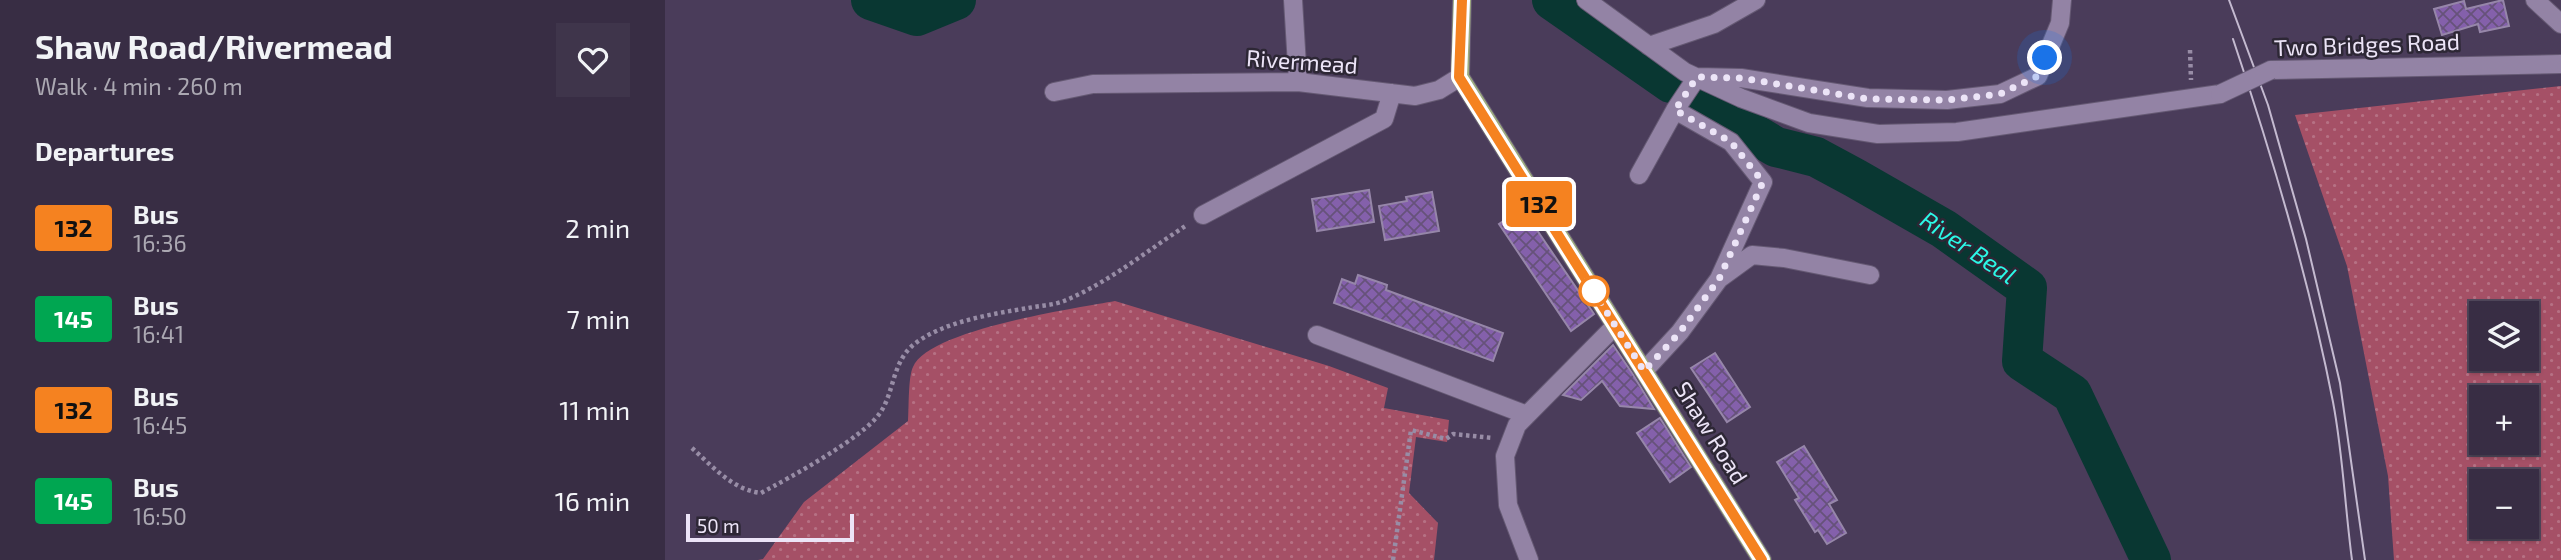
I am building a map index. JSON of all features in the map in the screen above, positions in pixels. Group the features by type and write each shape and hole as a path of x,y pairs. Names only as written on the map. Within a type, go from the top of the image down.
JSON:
{"main road":[{"path":"1459,77 1462,0"},
{"name":"Shaw Road","path":"1459,77 1762,560"}],"street":[{"path":"1293,0 1298,82"},
{"name":"Two Bridges Road","path":"1586,0 1685,72 1741,98 1809,123 1878,134 1957,132 2220,94 2271,70 2561,64"},
{"path":"1650,46 1714,24 1756,0"},
{"path":"1639,175 1675,110 1697,77 1741,78 1868,99 1947,100 2000,94 2038,76 2060,23 2062,0"},
{"path":"2535,0 2561,24"},
{"name":"Rivermead","path":"1054,92 1093,84 1298,82 1415,96 1439,90 1459,77"},
{"path":"1203,215 1384,119 1392,93"},
{"path":"1644,371 1680,332 1719,279 1763,182 1731,142 1675,110"},
{"path":"1719,279 1752,255 1784,258 1870,275"},
{"path":"1529,560 1508,505 1505,456 1517,425 1615,326"},
{"path":"1317,335 1527,415"}],"path":[{"path":"2190,50 2191,86"},
{"path":"692,448 740,487 761,493 832,450 873,421 886,402 900,362 911,347 933,333 966,321 1063,302 1104,279 1203,215"},
{"path":"1393,560 1411,430 1446,439 1453,434 1511,440"}],"shaded area":[{"path":"2561,86 2561,560 2394,560 2388,476 2347,266 2295,115"},
{"path":"1115,301 1329,366 1388,388 1384,408 1449,420 1447,442 1416,437 1409,493 1438,523 1434,560 758,560 763,559 804,502 908,421 911,372 924,354 945,342 1005,323"}],"building":[{"path":"2503,0 2509,26 2480,32 2478,24 2442,35 2434,9 2464,1 2466,9"},
{"path":"1369,190 1374,222 1317,231 1312,199"},
{"path":"1432,192 1439,231 1385,240 1379,206 1407,201 1406,197"},
{"path":"1522,208 1594,314 1571,331 1499,224"},
{"path":"1358,275 1387,285 1386,290 1503,333 1493,361 1334,303 1342,279 1355,284"},
{"path":"1613,345 1654,409 1620,406 1602,381 1581,400 1563,395"},
{"path":"1715,353 1750,407 1727,422 1691,368"},
{"path":"1660,418 1691,467 1670,482 1637,433"},
{"path":"1804,446 1837,500 1829,504 1846,533 1827,544 1818,530 1815,532 1795,500 1799,498 1777,462"}],"waterway":[{"name":"River Beal","path":"871,0 917,16 956,0"},
{"name":"River Beal","path":"1552,0 1671,83"},
{"name":"River Beal","path":"1702,103 1776,147 1816,157 1855,178 1944,229 2027,288 2022,361 2072,394 2151,560"}],"tram line":[{"path":"2229,0 2268,105 2306,239 2340,383 2365,560"},
{"path":"2233,39 2289,219 2313,310 2333,402 2352,560"}],"bus line":[{"name":"132","path":"1462,0 1459,77 1762,560"}],"route":[{"path":"1594,291 1587,281 1644,371 1680,332 1719,279 1763,182 1731,142 1675,110 1697,77 1741,78 1868,99 1947,100 2000,94 2038,76 2045,58"}]}
